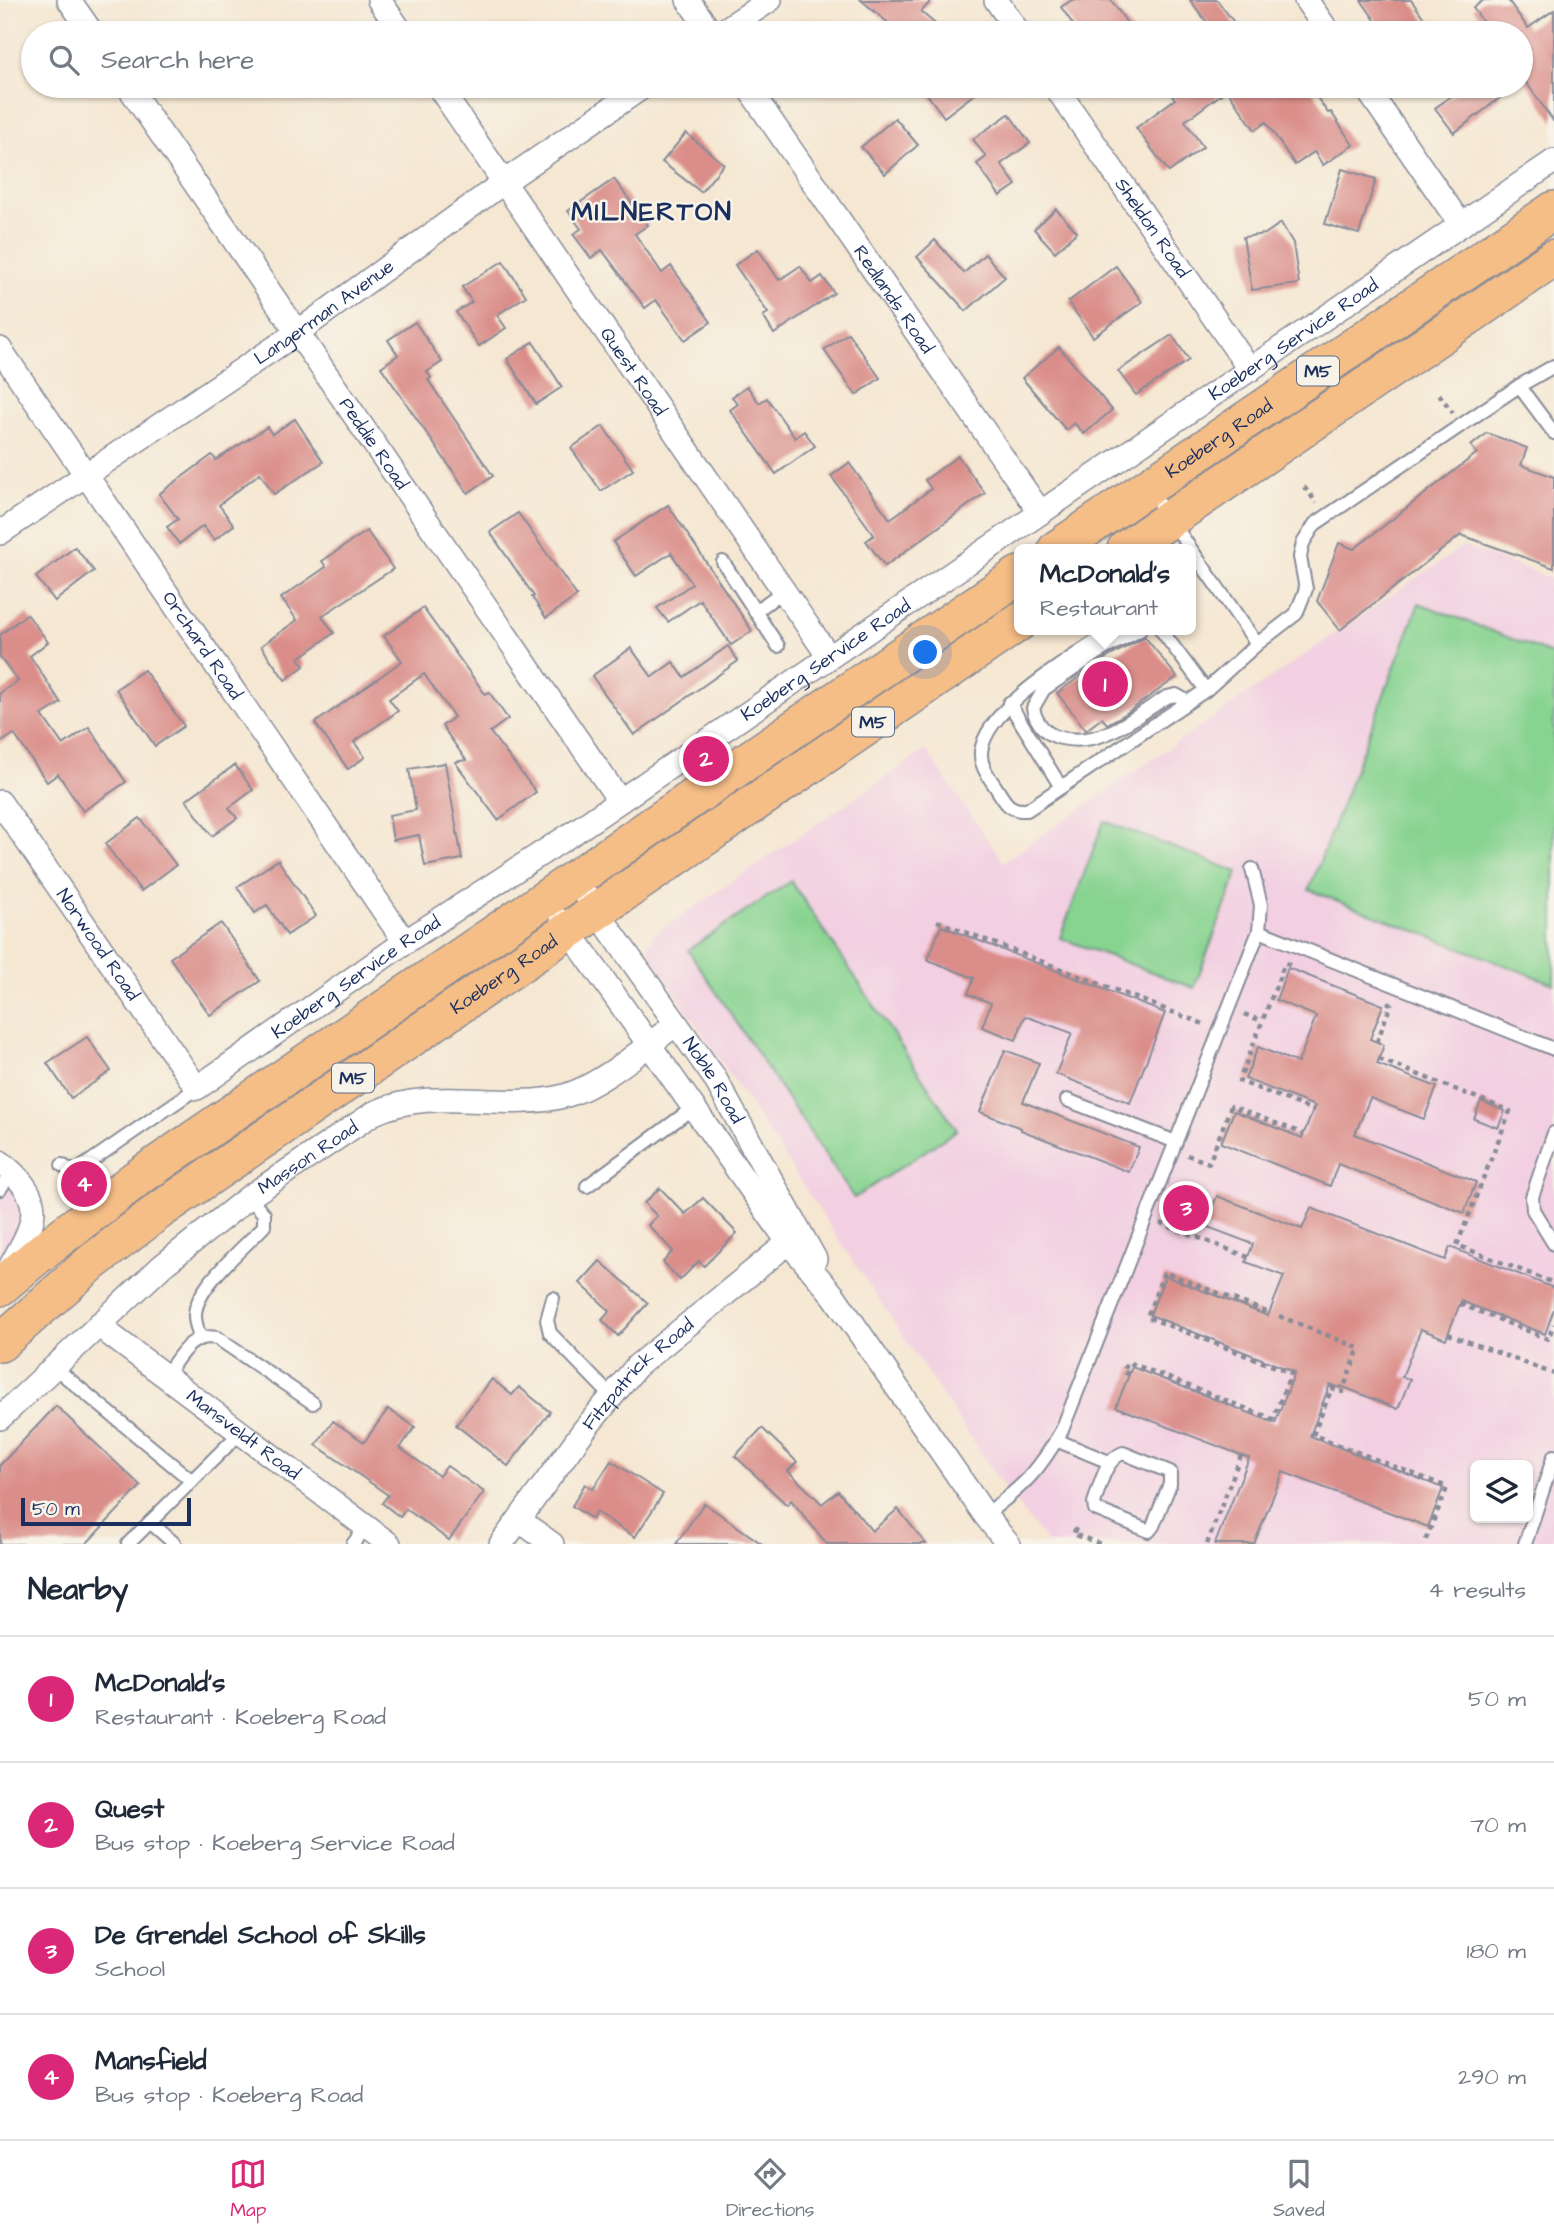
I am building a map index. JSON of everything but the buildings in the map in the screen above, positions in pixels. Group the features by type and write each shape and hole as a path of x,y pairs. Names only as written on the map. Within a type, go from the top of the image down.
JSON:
{"main road":[{"name":"Koeberg Road","path":"1064,544 1554,210"},
{"name":"Koeberg Road","path":"1133,544 1554,258"},
{"name":"Koeberg Road","path":"0,1287 62,1235 136,1179 1014,578"},
{"name":"Koeberg Road","path":"0,1343 90,1263 160,1210 1014,625"}],"street":[{"path":"69,0 84,21"},
{"path":"379,0 394,21"},
{"path":"688,0 703,21"},
{"path":"738,21 770,0"},
{"path":"996,0 1011,21"},
{"path":"1306,0 1321,21"},
{"name":"Peddie Road","path":"136,98 619,800"},
{"name":"Quest Road","path":"446,98 829,657"},
{"name":"Langerman Avenue","path":"0,533 298,331 504,182 626,98"},
{"name":"Redlands Road","path":"755,98 1040,512"},
{"name":"Sheldon Road","path":"1063,98 1250,370"},
{"path":"1373,98 1461,225"},
{"name":"Koeberg Service Road","path":"197,1088 405,942 511,874 1554,161"},
{"name":"Orchard Road","path":"0,349 405,942"},
{"name":"Norwood Road","path":"0,802 197,1088"},
{"name":"Noble Road","path":"560,888 582,920 648,1045 739,1169 795,1237 985,1515 1008,1544"},
{"name":"Noble Road","path":"560,888 582,920 676,1024 714,1077 795,1237"},
{"name":"Masson Road","path":"0,1418 162,1266 249,1198 324,1145 384,1108 419,1100 534,1100 567,1095 597,1082 676,1024"},
{"path":"0,1287 35,1215 27,1190 7,1175"},
{"name":"Fitzpatrick Road","path":"501,1544 611,1396 637,1366 795,1237"},
{"name":"Mansveldt Road","path":"99,1324 241,1432 360,1535 389,1544"},
{"path":"519,1520 552,1544"}],"lane":[{"path":"1106,635 1009,703 985,739 981,754 984,770 1008,806 1016,811 1027,810 1206,690 1257,644 1296,614 1305,597 1307,582 1300,557 1306,535 1315,524 1519,386 1554,366"},
{"path":"1519,386 1554,433"},
{"path":"1148,487 1187,544"},
{"path":"1196,556 1257,644"},
{"path":"723,562 778,646"},
{"path":"755,612 783,590"},
{"path":"1130,635 1102,650 1044,689 1033,708 1035,717 1046,732 1077,741 1090,740 1102,737 1167,697 1176,695 1188,702"},
{"path":"1165,635 1206,690"},
{"path":"1009,703 1061,787"},
{"path":"985,1515 1033,1476 1056,1440 1147,1218 1259,931 1261,905 1252,869"},
{"path":"1259,931 1554,1049"},
{"name":"Koeberg Service Road","path":"62,1165 71,1171 78,1170 197,1088"},
{"path":"1067,1100 1175,1146"},
{"path":"587,1186 693,1108"},
{"path":"1554,1133 1532,1197 1534,1210 1554,1244"},
{"path":"200,1338 194,1316 204,1292 217,1274 264,1226 264,1214 249,1198"},
{"path":"553,1298 547,1320 550,1333 611,1396"},
{"path":"165,1376 193,1340 217,1338 313,1403"},
{"path":"54,1367 192,1481"},
{"path":"128,1544 241,1432"},
{"path":"1056,1440 1109,1462"},
{"path":"1123,1453 1170,1472 1170,1484 1149,1531 1095,1509 1094,1503 1109,1462 1123,1453"},
{"path":"1525,1544 1554,1456"},
{"path":"150,1522 175,1544"}],"path":[{"path":"937,921 1220,1031"},
{"path":"1297,967 1285,963 1239,1081 1313,1111"},
{"path":"1377,1042 1391,1004 1379,1000"},
{"path":"1379,1059 1510,1111 1457,1245 1554,1283"},
{"path":"1175,1146 1209,1163 1231,1106 1304,1134"},
{"path":"1147,1218 1248,1257"},
{"path":"1129,1374 1123,1372 1128,1362 1273,1419 1291,1373 1147,1317 1164,1272 1269,1313"},
{"path":"1460,1304 1548,1339 1554,1324"},
{"path":"1279,1317 1359,1348 1342,1392 1332,1388 1313,1434 1445,1486 1447,1488 1424,1544"},
{"path":"1448,1334 1554,1374"},
{"path":"1207,1544 1241,1455"},
{"path":"1076,1528 1073,1534 1101,1544"}],"shaded area":[{"path":"1463,546 1554,579 1554,1544 1048,1544 991,1469 647,950 653,935 926,750 1003,862"},
{"path":"0,1162 32,1201 0,1287"}],"green space":[{"path":"1419,603 1554,655 1554,984 1309,890"},
{"path":"1104,821 1238,872 1194,988 1060,938"},
{"path":"791,881 957,1130 854,1198 688,950"}],"place":[{"name":"McDonald's","path":"1105,684"},
{"name":"Quest","path":"706,759"},
{"name":"Mansfield","path":"84,1184"},
{"name":"De Grendel School of Skills","path":"1186,1208"}],"district":[{"name":"MILNERTON","path":"652,212"}]}
